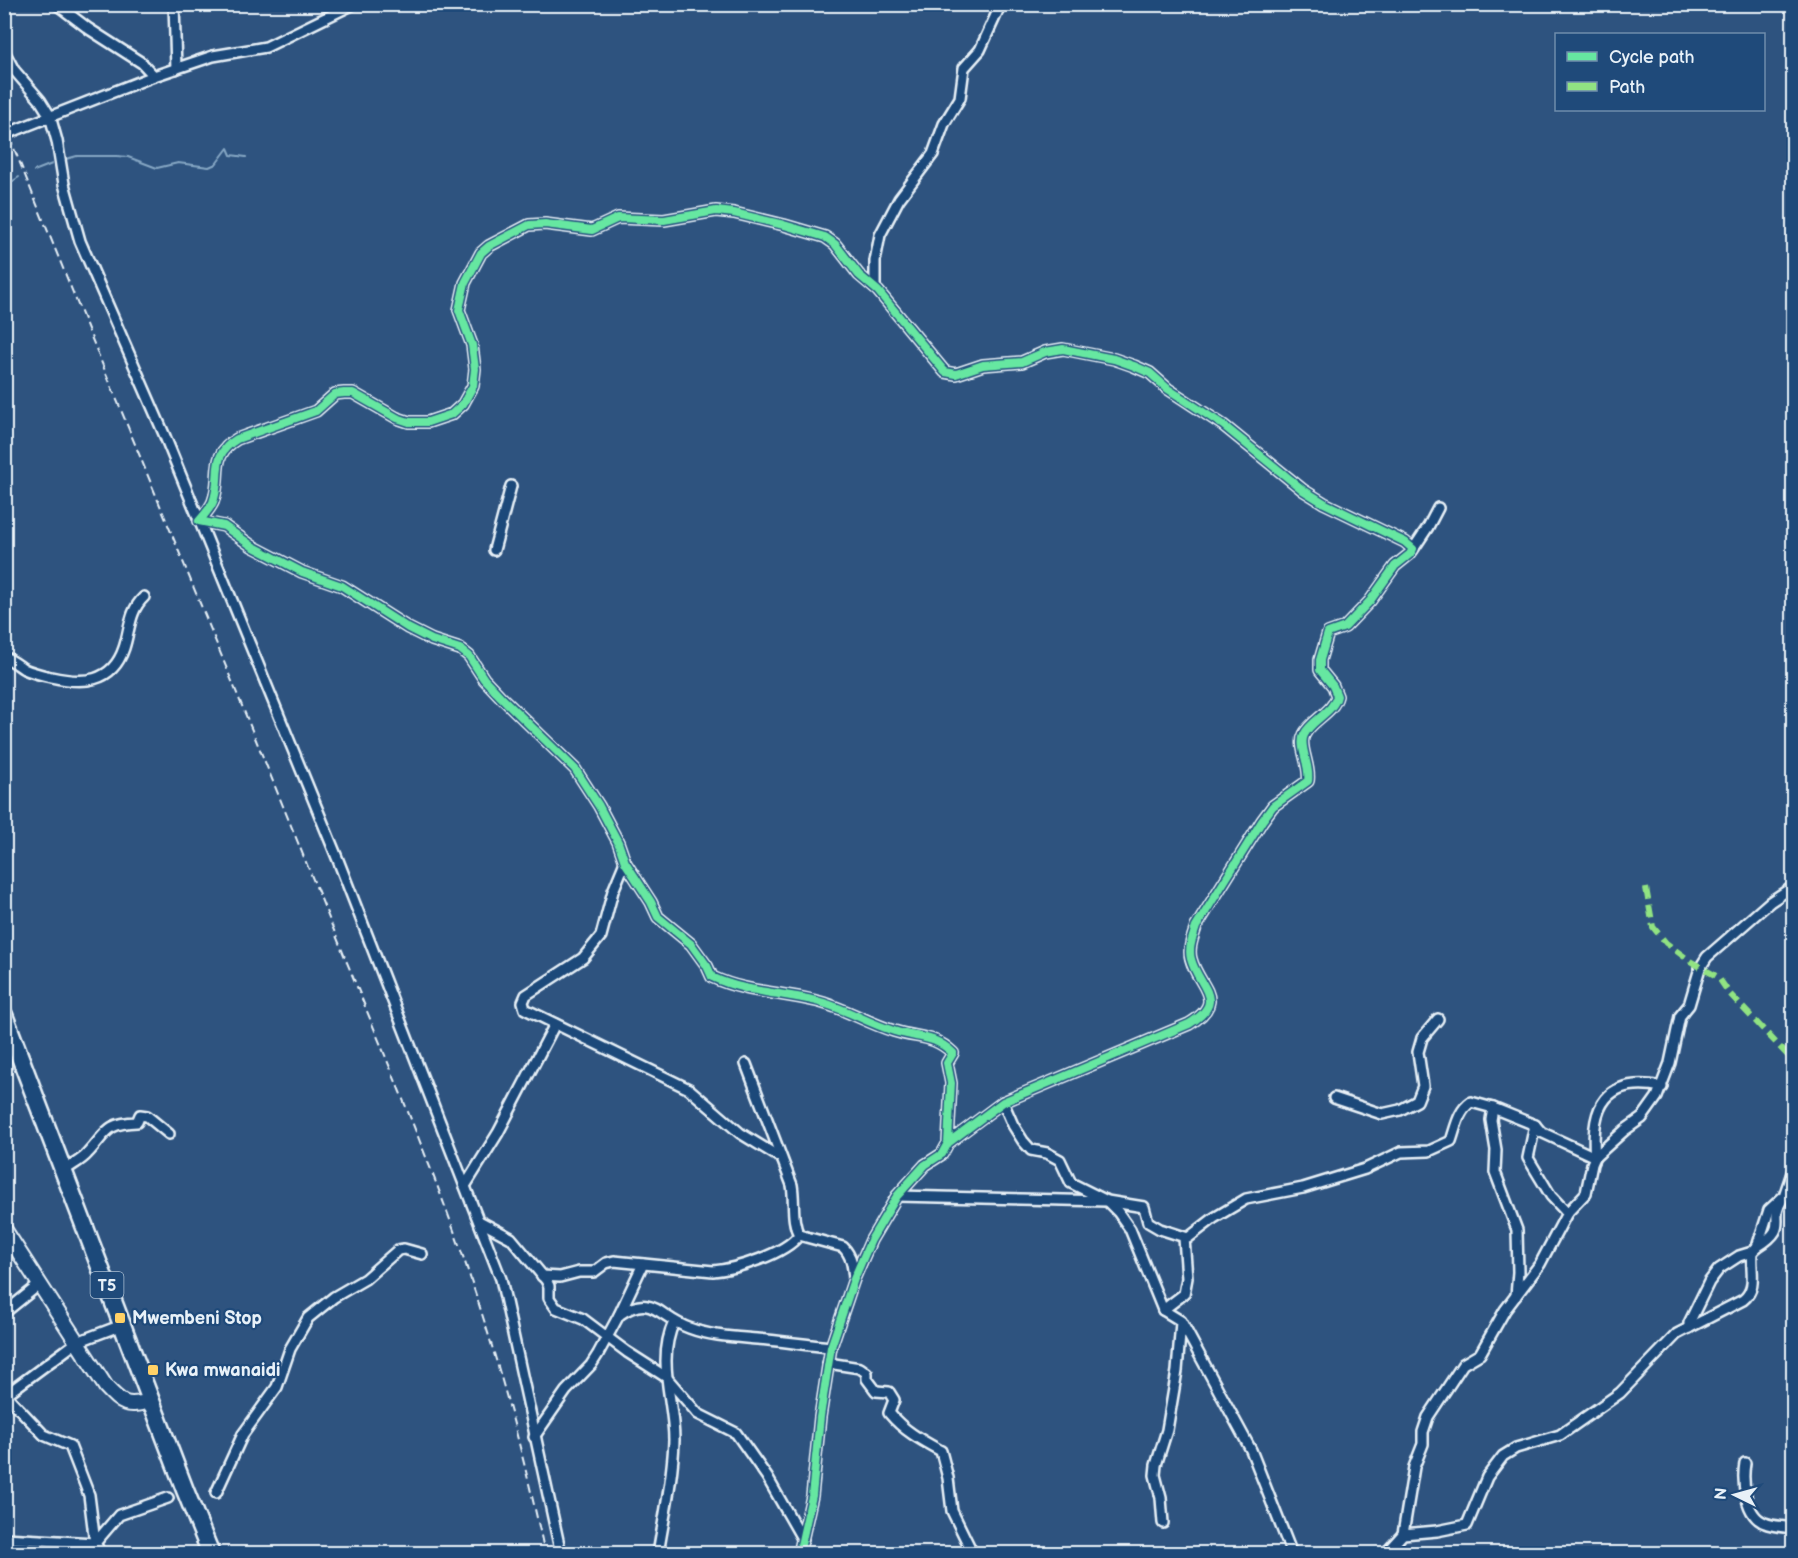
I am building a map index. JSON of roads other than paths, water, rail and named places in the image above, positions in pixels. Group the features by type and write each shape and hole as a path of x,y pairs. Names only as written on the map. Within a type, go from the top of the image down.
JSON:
{"highway":[{"name":"T5","path":"4,1015 211,1554"}],"street":[{"path":"56,4 89,29 142,63 154,76"},
{"path":"174,4 176,69"},
{"path":"4,135 154,76 213,56 266,47 354,4"},
{"path":"875,288 875,261 880,235 899,199 933,154 944,124 962,92 964,68 980,50 1001,4"},
{"path":"4,51 14,70 40,100 50,116 57,141 64,184 80,241 164,434 338,860 501,1279 561,1554"},
{"path":"199,521 213,502 221,452 228,444 316,411 335,394 353,393 397,418 409,422 440,420 464,404 473,386 475,369 472,345 459,310 465,283 481,253 489,246 529,225 545,224 592,230 618,218 664,219 716,211 734,213 825,237 835,244 859,275 875,288 941,368 948,373 962,374 982,365 1022,362 1046,352 1064,349 1114,359 1150,373 1168,389 1223,425 1303,490 1324,503 1409,544 1412,546 1412,551"},
{"path":"494,549 511,486"},
{"path":"799,1554 812,1496 819,1426 831,1347 854,1279 871,1240 897,1196 925,1166 942,1154 948,1143 1004,1102 1189,1024 1206,1010 1209,998 1206,986 1191,959 1190,945 1196,927 1262,821 1273,806 1308,781 1309,773 1302,739 1306,731 1332,707 1337,696 1333,686 1320,670 1320,660 1328,633 1345,627 1370,601 1395,566 1412,551 1438,508"},
{"path":"199,521 224,526 252,546 302,572 358,594 408,628 432,640 460,649 469,656 484,679 575,769 599,806 618,842 625,862 658,917 691,944 712,977 765,993 815,1000 894,1031 942,1042 953,1053 947,1063 951,1083 948,1143"},
{"path":"4,657 39,674 65,680 97,679 109,672 119,659 124,649 134,609 144,597"},
{"path":"625,862 613,891 601,936 583,958 526,996 523,1002 525,1009 689,1089 740,1133 781,1158"},
{"path":"1595,1157 1642,1118 1658,1097 1670,1063 1680,1016 1689,1005 1700,968 1707,957 1770,902 1794,886"},
{"path":"1334,1098 1382,1114 1400,1110 1417,1101 1423,1086 1418,1052 1422,1038 1438,1019"},
{"path":"465,1186 498,1133 555,1024"},
{"path":"746,1064 792,1185 795,1201 795,1227 799,1235 843,1247 852,1261 854,1279"},
{"path":"1403,1534 1414,1467 1423,1444 1423,1432 1428,1417 1463,1364 1480,1354 1492,1330 1540,1264 1567,1214 1586,1193 1595,1157 1595,1128 1601,1103 1612,1092 1636,1083 1662,1087"},
{"path":"1004,1102 1013,1125 1031,1150 1047,1153 1060,1160 1071,1183 1107,1201 1130,1229 1163,1310 1181,1321 1251,1450 1292,1554"},
{"path":"897,1196 1107,1201 1144,1207 1148,1222 1184,1238 1190,1237 1214,1218 1246,1200 1303,1188 1365,1169 1401,1152 1434,1150 1451,1141 1456,1121 1471,1102 1493,1108 1534,1125 1541,1132 1595,1157"},
{"path":"1493,1108 1491,1120 1496,1150 1495,1172 1517,1230 1516,1296"},
{"path":"64,1171 85,1156 106,1130 119,1122 137,1122 140,1115 154,1121 169,1134"},
{"path":"1534,1125 1528,1158 1551,1196 1567,1214"},
{"path":"1689,1328 1689,1323 1709,1282 1719,1269 1755,1250 1775,1233 1778,1225 1777,1207 1784,1196 1794,1167"},
{"path":"479,1221 511,1238 548,1284 549,1298 556,1308 583,1319 666,1377 698,1414 736,1432 767,1477 803,1540"},
{"path":"4,1229 96,1372 116,1398 132,1405 151,1401"},
{"path":"542,1276 560,1277 579,1272 594,1272 606,1263 614,1261 713,1271 727,1270 777,1252 794,1242 799,1235"},
{"path":"1163,1310 1184,1294 1187,1278 1184,1238"},
{"path":"216,1493 243,1434 277,1387 290,1348 308,1318 327,1302 365,1279 398,1250 404,1249 422,1254"},
{"path":"1385,1554 1403,1534 1437,1532 1467,1525 1487,1477 1503,1456 1516,1448 1560,1435 1608,1402 1652,1360 1669,1340 1750,1295 1755,1250"},
{"path":"534,1437 566,1391 591,1365 619,1315 643,1264"},
{"path":"4,1313 40,1284"},
{"path":"619,1315 641,1304 656,1309 674,1323 716,1335 831,1347"},
{"path":"1163,1523 1161,1498 1155,1475 1167,1430 1177,1371 1181,1321"},
{"path":"658,1554 669,1491 674,1442 666,1377 667,1343 674,1323"},
{"path":"101,1554 95,1543 88,1495 69,1446 44,1435 5,1395 77,1342 122,1325"},
{"path":"828,1363 861,1368 867,1373 867,1379 876,1391 889,1392 894,1400 889,1413 898,1424 913,1436 941,1451 948,1478 952,1511 973,1554"},
{"path":"1744,1463 1744,1483 1756,1517 1767,1524 1794,1529"},
{"path":"95,1543 119,1515 168,1498"},
{"path":"4,1538 95,1543"}],"waterway":[{"path":"66,159 77,156 128,157 157,168 178,163 209,167 216,164 228,148 231,155 246,157"},
{"path":"34,171 52,164"},
{"path":"4,187 19,177"}],"railway":[{"path":"4,124 446,1209 471,1280 502,1382 521,1450 545,1554"}],"place":[{"name":"Mwembeni Stop","path":"120,1318"},
{"name":"Kwa mwanaidi","path":"153,1370"}]}
